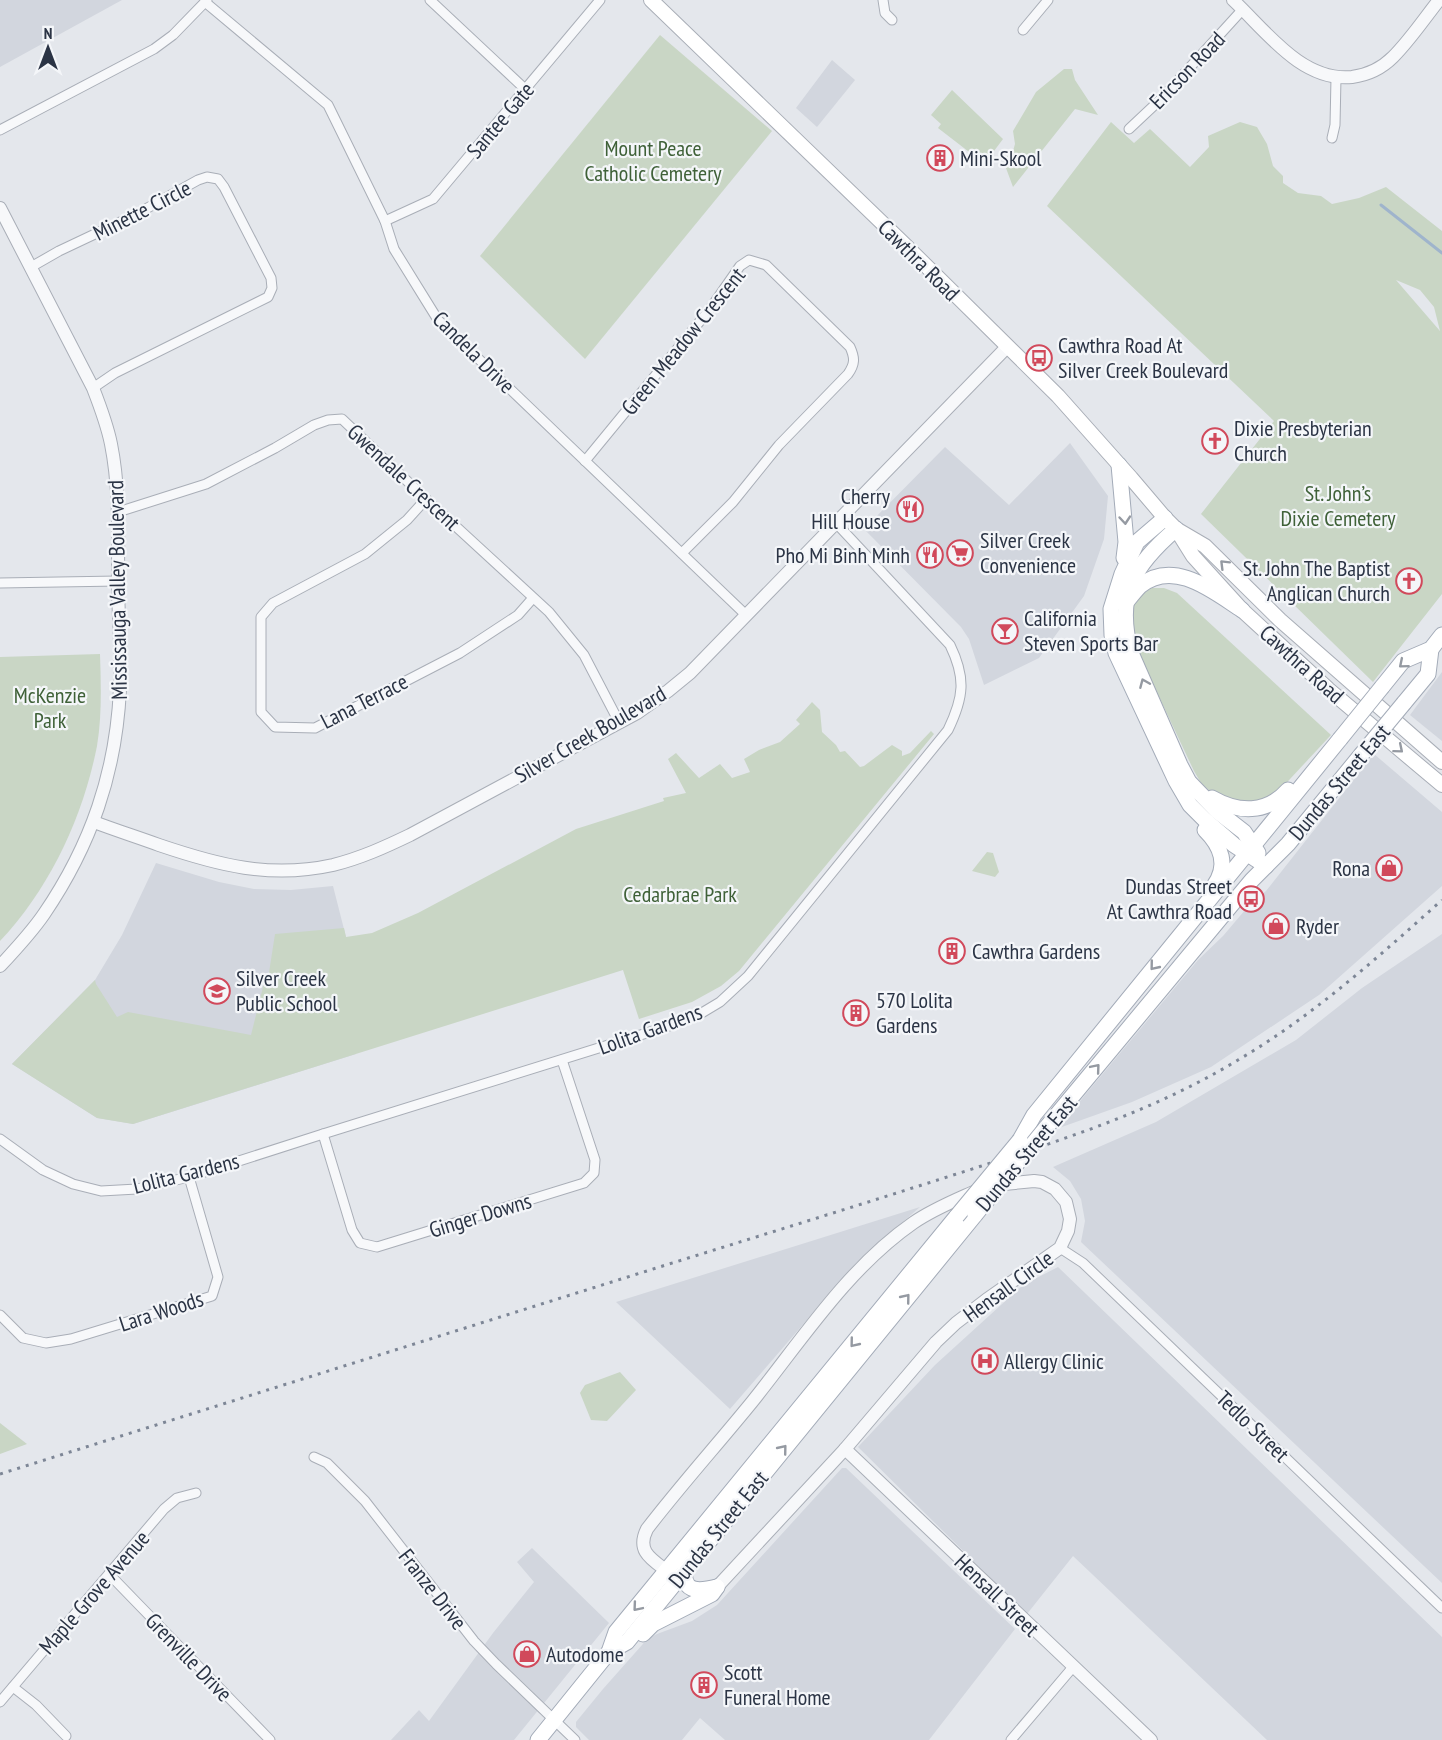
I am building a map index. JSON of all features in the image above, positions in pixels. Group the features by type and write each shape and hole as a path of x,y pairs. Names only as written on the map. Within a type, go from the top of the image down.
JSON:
{"main road":[{"name":"Cawthra Road","path":"651,0 1058,396 1164,518 1176,529 1205,546 1280,621 1442,762"},
{"path":"1119,465 1126,542 1122,574"},
{"path":"1164,518 1137,542 1122,574 1111,609 1112,635 1116,653 1176,781 1190,805 1234,845 1249,849"},
{"name":"Cawthra Road","path":"1176,529 1194,556 1242,610 1328,689 1442,785"},
{"path":"1176,529 1150,553 1133,577 1126,602 1126,633 1131,653 1189,782 1217,811 1244,832 1249,849 1266,866"},
{"path":"1126,602 1141,585 1153,579 1164,576 1179,577 1196,581 1242,610"},
{"name":"Dundas Street East","path":"538,1740 609,1652 616,1632 1020,1140 1034,1114 1249,849 1403,661 1431,648 1442,635"},
{"name":"Dundas Street East","path":"609,1652 627,1642 1045,1130 1252,880 1288,844 1428,674 1431,648"},
{"path":"1199,791 1226,806 1262,807 1280,798 1310,764 1323,759"},
{"path":"1190,805 1189,816 1216,842 1222,864 1218,880 1194,912 1191,920"},
{"path":"685,1570 687,1585 695,1590 701,1591 717,1587"},
{"path":"627,1642 638,1640 652,1624 712,1594 717,1587"}],"street":[{"path":"430,0 525,89"},
{"name":"Santee Gate","path":"385,221 433,199 600,0"},
{"path":"883,0 885,13 892,20"},
{"path":"1023,30 1048,0"},
{"path":"1233,0 1300,63 1320,74 1336,78 1359,76 1383,66 1393,57 1435,2"},
{"path":"0,130 154,49 173,34 206,1"},
{"name":"Candela Drive","path":"206,1 328,105 385,221 394,249 438,320 746,615"},
{"name":"Ericson Road","path":"1129,129 1162,98 1243,9"},
{"path":"1332,138 1335,124 1336,78"},
{"name":"Minette Circle","path":"31,267 207,177 218,179 224,187 271,278 272,288 268,297 115,374 93,388"},
{"name":"Mississauga Valley Boulevard","path":"0,208 93,388 111,442 117,480 121,687 116,741 94,822 76,863 50,906 0,966"},
{"name":"Green Meadow Crescent","path":"585,461 711,309 740,266 749,260 766,265 850,347 854,356 854,366 779,445 733,502 682,553"},
{"name":"Silver Creek Boulevard","path":"94,822 200,859 230,866 275,871 332,865 378,850 410,835 637,713 668,691 690,673 1007,347"},
{"name":"Gwendale Crescent","path":"118,512 206,484 275,448 314,424 342,419 549,612 584,655 619,722"},
{"name":"Lana Terrace","path":"426,499 406,520 365,554 273,603 261,617 261,712 275,727 315,728 460,652 518,615 533,598"},
{"name":"Lolita Gardens","path":"0,1139 43,1170 74,1184 102,1191 137,1188 189,1177 666,1027 700,1014 720,1002 748,976 948,730 960,703 961,677 956,656 950,645 836,523"},
{"path":"0,582 118,581"},
{"name":"Ginger Downs","path":"323,1134 352,1230 360,1243 376,1247 584,1183 594,1173 595,1160 562,1060"},
{"name":"Lara Woods","path":"0,1315 23,1338 46,1343 71,1339 212,1296 218,1277 189,1177"},
{"name":"Hensall Circle","path":"666,1571 651,1559 643,1548 642,1540 647,1529 847,1284 886,1245 930,1212 985,1187 1034,1181 1055,1189 1063,1197 1068,1208 1069,1225 1060,1248 949,1329 913,1367 845,1449 717,1587"},
{"name":"Tedlo Street","path":"1060,1248 1083,1263 1442,1608"},
{"name":"Hensall Street","path":"845,1449 1151,1740"},
{"name":"Franze Drive","path":"314,1457 327,1463 365,1502 474,1641 575,1740"},
{"name":"Maple Grove Avenue","path":"0,1702 164,1509 177,1498 196,1493"},
{"name":"Grenville Drive","path":"109,1575 270,1740"},
{"path":"1011,1740 1073,1667"},
{"path":"13,1687 36,1705 66,1736"}],"shaded area":[{"path":"0,0 122,0 0,67"},
{"path":"832,60 855,80 817,127 796,108"},
{"path":"1070,443 1108,496 1104,539 1084,596 1039,658 984,685 969,639 961,627 864,529 945,447 1009,505"},
{"path":"1442,672 1442,741 1410,715"},
{"path":"1374,754 1442,812 1442,886 1319,995 1211,1067 1132,1102 1059,1128 1198,960 1223,936 1251,903 1266,891"},
{"name":"Silver Creek Public School","path":"156,863 219,882 254,889 291,890 333,886 346,937 356,1054 133,1124 97,1118 12,1064 95,980 122,935"},
{"path":"1442,934 1442,1583 1081,1242 1085,1221 1081,1199 1070,1181 1053,1167 1156,1122 1296,1040 1362,988"},
{"path":"920,1207 857,1262 730,1409 616,1302"},
{"path":"1058,1267 1442,1637 1442,1740 1267,1740 1073,1556 1027,1614 858,1447 935,1365 1023,1285"},
{"path":"842,1468 846,1468 1015,1629 929,1740 725,1740 700,1718 682,1740 589,1740 576,1727 576,1722 647,1639 692,1621 717,1605"},
{"path":"532,1548 609,1623 514,1740 391,1740 419,1710 429,1721 493,1633 534,1582 517,1562"}],"green space":[{"name":"Mount Peace Catholic Cemetery","path":"660,35 772,131 585,359 480,256"},
{"path":"1064,69 1072,69 1075,80 1098,115 1075,109 1013,187 1003,160 1013,151 1015,144 1013,131 1036,92"},
{"path":"952,90 1003,139 985,163 938,128 941,124 931,115"},
{"name":"St. John’s Dixie Cemetery","path":"1111,122 1134,143 1150,129 1190,167 1209,147 1208,136 1240,122 1257,127 1267,144 1273,166 1283,176 1283,183 1298,193 1321,196 1332,204 1359,198 1386,187 1442,231 1442,594 1373,682 1201,514 1274,421 1047,206","holes":["1396,280 1420,290 1434,307 1440,331"]},
{"path":"1152,588 1164,588 1177,593 1331,735 1277,793 1248,804 1213,794 1201,783 1136,648 1131,622 1134,606 1144,593"},
{"name":"McKenzie Park","path":"100,654 99,735 83,799 49,875 18,920 0,941 0,657"},
{"name":"Cedarbrae Park","path":"812,702 820,710 822,732 840,752 845,751 860,767 892,745 902,751 902,756 910,753 931,731 934,734 739,971 721,986 692,1002 639,1019 623,970 133,1124 97,1118 12,1064 95,980 117,1017 128,1012 251,1035 265,979 268,979 275,934 344,928 346,937 372,933 418,913 576,829 664,801 663,798 686,793 668,759 676,753 699,778 720,764 732,778 750,772 744,759 780,742 800,724 796,720"},
{"path":"987,852 993,853 999,872 995,877 972,871"},
{"path":"620,1372 636,1390 607,1421 591,1420 580,1393 585,1385"},
{"path":"0,1423 27,1444 0,1454"}],"waterway":[{"path":"1381,205 1442,253"}],"railway":[{"path":"0,1474 932,1182 1107,1123 1206,1078 1266,1043 1344,985 1442,900"}],"place":[{"name":"Mini-Skool","path":"940,158"},
{"name":"Cawthra Road At Silver Creek Boulevard","path":"1039,358"},
{"name":"Dixie Presbyterian Church","path":"1215,441"},
{"name":"Cherry Hill House","path":"910,509"},
{"name":"Silver Creek Convenience","path":"960,553"},
{"name":"Pho Mi Binh Minh","path":"930,555"},
{"name":"St. John The Baptist Anglican Church","path":"1409,581"},
{"name":"California Steven Sports Bar","path":"1005,631"},
{"name":"Rona","path":"1389,868"},
{"name":"Dundas Street At Cawthra Road","path":"1251,899"},
{"name":"Ryder","path":"1276,926"},
{"name":"Cawthra Gardens","path":"952,951"},
{"name":"Silver Creek Public School","path":"217,991"},
{"name":"570 Lolita Gardens","path":"856,1013"},
{"name":"Allergy Clinic","path":"985,1361"},
{"name":"Autodome","path":"527,1654"},
{"name":"Scott Funeral Home","path":"704,1685"}]}
